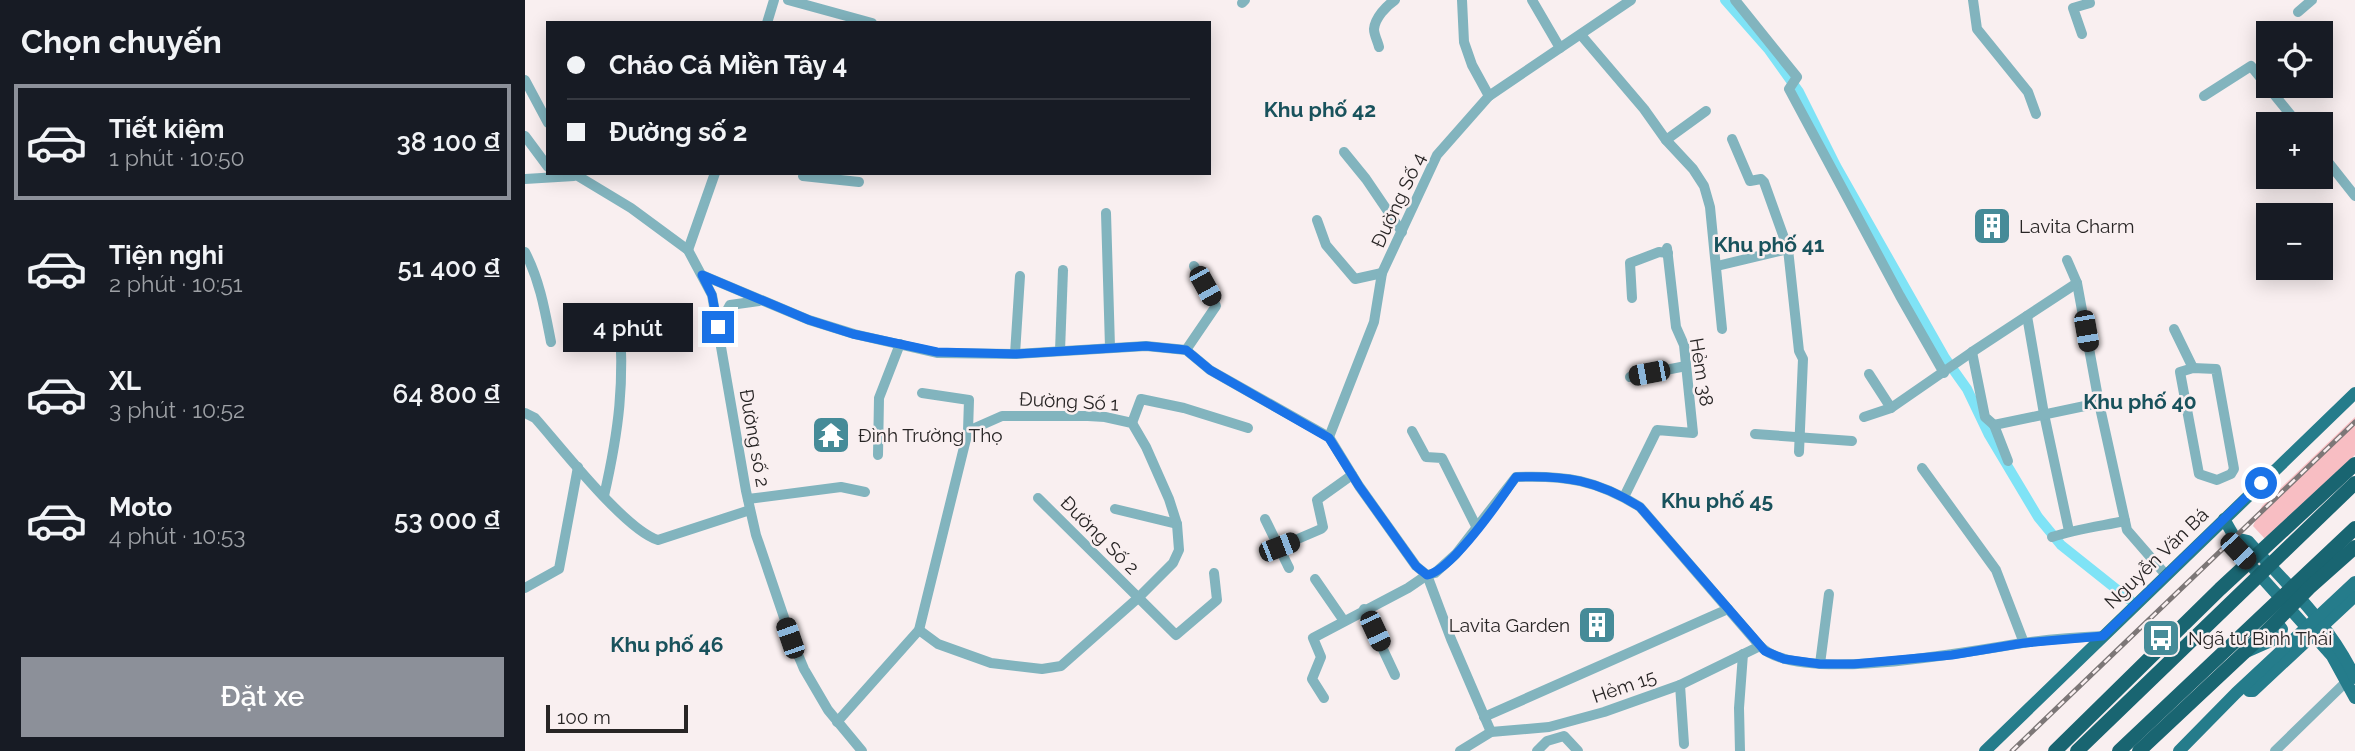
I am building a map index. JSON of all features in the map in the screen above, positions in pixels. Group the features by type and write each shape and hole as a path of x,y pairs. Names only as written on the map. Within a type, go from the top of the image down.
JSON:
{"highway":[{"path":"2055,751 2253,557 2355,464"},
{"path":"2077,751 2355,483"},
{"path":"2119,751 2254,623 2352,550 2355,528"},
{"path":"2139,751 2276,621 2289,598 2355,528"},
{"path":"2254,623 2276,621"}],"main road":[{"name":"Nguyễn Văn Bá","path":"1985,751 2355,393"},
{"path":"2224,519 2235,538 2248,541 2253,557 2340,650 2355,698"},
{"path":"2179,751 2236,693 2253,691 2316,627 2355,582"},
{"path":"2316,627 2355,596"}],"street":[{"path":"768,21 774,0"},
{"path":"788,0 841,18 860,21"},
{"path":"1379,47 1375,26 1387,5 1395,0"},
{"path":"1462,0 1464,42 1472,65 1489,96"},
{"path":"1532,0 1560,48"},
{"path":"1631,0 1581,35 1644,109 1666,140 1693,169 1704,186 1710,207 1722,329"},
{"path":"1735,0 1797,76 1789,89 1944,373"},
{"path":"1973,0 1977,29 2028,92 2036,114"},
{"path":"2082,34 2073,8 2090,3 2089,0"},
{"path":"2298,12 2312,0"},
{"name":"Đường Số 4","path":"1329,438 1374,322 1382,273 1437,155 1489,96 1581,35"},
{"path":"2204,96 2251,65 2288,112"},
{"path":"525,80 546,119"},
{"path":"1666,140 1706,111"},
{"path":"525,136 546,164"},
{"path":"1732,138 1750,181 1761,179 1764,182 1788,249 1799,351 1803,359 1799,452"},
{"path":"1344,152 1402,232"},
{"path":"2333,168 2355,196"},
{"path":"525,179 554,175"},
{"name":"Đường số 2","path":"576,175 631,208 688,250 712,295 756,535 790,638 811,684 837,722 862,751"},
{"path":"688,250 714,175"},
{"path":"803,175 859,182"},
{"path":"1106,213 1110,347"},
{"path":"1317,220 1326,245 1355,279 1382,273"},
{"path":"1717,266 1788,249"},
{"name":"Hẻm 38","path":"1624,497 1657,430 1693,433 1684,345 1676,327 1668,250 1630,263 1632,298"},
{"path":"525,252 541,292 551,342"},
{"path":"2067,260 2077,283 2099,403 2127,530 2166,575"},
{"path":"1186,350 1216,306 1194,267"},
{"path":"1060,351 1063,270"},
{"path":"702,275 809,320 853,334 937,352 1016,354 1146,346 1186,350 1210,370 1329,438 1416,566 1427,575 1491,732 1460,751"},
{"path":"1016,354 1020,276"},
{"path":"1864,417 1891,408 2077,283"},
{"path":"718,327 730,305 763,301"},
{"path":"604,496 620,409 622,374 619,313"},
{"path":"2027,317 2069,531"},
{"path":"2174,329 2193,368"},
{"path":"878,455 880,395 900,344"},
{"path":"1972,352 1985,416 1994,425 2008,461"},
{"path":"1630,377 1686,366"},
{"path":"2193,368 2216,369 2234,469 2231,474 2217,480 2199,474 2180,372 2193,368"},
{"path":"1869,374 1891,408"},
{"path":"837,722 919,630 968,431 969,400 922,393"},
{"path":"1132,423 1141,398 1248,428"},
{"path":"1994,425 2099,403"},
{"path":"525,413 535,418 604,496 648,537 658,540 749,504 841,487 865,492"},
{"name":"Đường Số 1","path":"968,431 1002,416 1105,416 1132,423 1161,478 1177,524 1179,550 1173,563 1138,598"},
{"path":"1412,431 1426,457 1442,458 1477,528"},
{"path":"1755,434 1853,441"},
{"path":"525,588 559,569 578,467"},
{"path":"1922,468 1996,569 2024,643"},
{"path":"1279,547 1309,536 1323,527 1317,500 1352,475"},
{"path":"1324,698 1312,679 1321,657 1313,638 1435,573 1456,555 1516,477 1554,476 1605,489 1640,507 1760,646 1784,659 1820,664 1854,664 2103,636"},
{"name":"Đường Số 2","path":"1038,498 1176,635 1217,600 1214,573"},
{"path":"1115,509 1177,524"},
{"path":"1265,519 1289,568"},
{"path":"2052,537 2069,531 2125,521"},
{"path":"1315,579 1344,621"},
{"path":"1820,664 1829,594"},
{"path":"919,630 938,644 991,663 1042,669 1061,666 1138,598"},
{"path":"1484,717 1728,608"},
{"path":"1364,609 1395,675"},
{"name":"Hẻm 15","path":"1491,732 1549,727 1604,712 1680,685 1760,646"},
{"path":"1740,751 1739,708 1743,654"},
{"path":"2275,751 2351,679"},
{"path":"1680,685 1684,744"},
{"path":"1537,751 1547,741 1564,736 1578,751"}],"shaded area":[{"path":"2355,417 2355,455 2266,540 2253,526 2262,506"}],"waterway":[{"path":"1725,0 1769,50 1799,92 1836,166 1945,358 1967,389 1989,435 2038,517 2061,545 2130,600"}],"railway":[{"path":"2012,751 2355,422"}],"place":[{"name":"Lavita Charm","path":"1992,226"},
{"name":"Đình Trường Thọ","path":"831,435"},
{"name":"Lavita Garden","path":"1597,625"},
{"name":"Ngã tư Bình Thái","path":"2161,638"}],"district":[{"name":"Khu phố 42","path":"1320,109"},
{"name":"Khu phố 41","path":"1769,244"},
{"name":"Khu phố 40","path":"2140,401"},
{"name":"Khu phố 45","path":"1717,500"},
{"name":"Khu phố 46","path":"667,644"}],"route":[{"path":"718,327 712,295 702,275 809,320 853,334 937,352 1016,354 1146,346 1186,350 1210,370 1329,438 1359,486 1416,566 1427,575 1435,573 1456,555 1516,477 1554,476 1585,483 1615,492 1640,507 1765,651 1784,659 1820,664 1854,664 1952,655 2024,643 2103,636 2261,483"}]}
